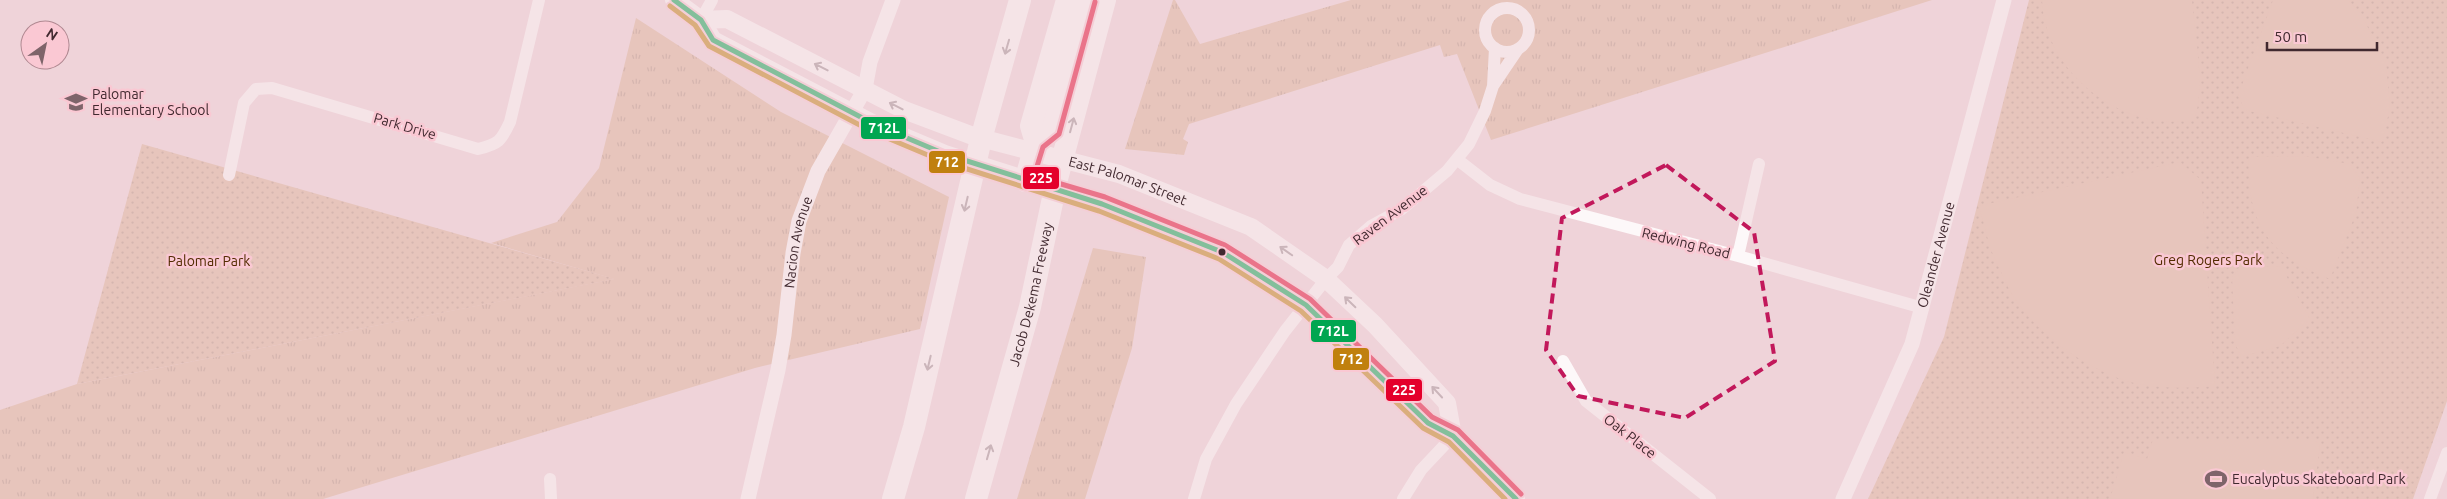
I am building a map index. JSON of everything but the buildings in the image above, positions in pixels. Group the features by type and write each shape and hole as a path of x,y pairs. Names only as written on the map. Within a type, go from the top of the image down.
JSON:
{"highway":[{"path":"893,499 914,427 981,139 1020,0"},
{"path":"1025,181 1035,148 1031,126 1067,0"},
{"path":"1035,148 1052,131 1088,0"},
{"name":"Jacob Dekema Freeway","path":"976,499 1030,307 1057,179 1105,0"}],"main road":[{"path":"674,0 701,20 713,40 876,125 945,154 1102,204 1222,252 1306,304 1428,424 1453,436 1516,499"},
{"name":"East Palomar Street","path":"701,20 727,19 904,110 957,130 1035,148 1119,174 1251,227 1326,279 1375,325 1448,403 1453,436"}],"street":[{"name":"Park Drive","path":"229,175 244,103 256,89 272,88 478,149 494,145 502,139 510,122 539,0"},
{"path":"701,20 712,0"},
{"name":"Nacion Avenue","path":"748,499 778,370 799,221 818,172 865,89 870,62 893,0"},
{"name":"Oleander Avenue","path":"1842,499 1912,344 2004,0"},
{"path":"1498,5 1506,8 1519,6 1528,23 1529,31 1524,44 1518,49 1503,52 1495,48 1487,38 1485,31 1489,18 1498,5"},
{"name":"Raven Avenue","path":"1194,499 1206,459 1236,404 1284,331 1338,267 1349,245 1371,226 1402,209 1458,160 1469,144 1485,112 1493,86 1495,48"},
{"name":"Raven Avenue","path":"1493,86 1518,49"},
{"name":"Redwing Road","path":"1458,160 1490,185 1520,200 1738,256 1922,308"},
{"path":"1738,256 1759,164"},
{"name":"Oak Place","path":"1563,360 1586,401 1710,499"},
{"path":"1403,499 1421,470 1453,436"},
{"path":"2430,499 2447,453"},
{"path":"550,479 551,499"}],"highlighted area":[{"path":"1666,165 1754,232 1775,361 1685,418 1578,396 1546,350 1562,218"}],"green space":[{"path":"1173,0 1175,0 1200,44 1351,0 1932,0 1491,140 1457,54 1444,57 1440,45 1189,124 1183,139 1188,142 1184,155 1125,149"},
{"name":"Greg Rogers Park","path":"2029,0 2447,0 2447,401 2413,499 1868,499 1944,337"},
{"path":"2042,0 2192,0 2199,77 2199,93 2194,121 2159,121 2137,116 2116,107 2096,95 2064,63 2053,44 2045,22"},
{"path":"2273,0 2348,0 2361,14 2386,63 2390,108 2382,142 2245,110 2238,96"},
{"path":"636,18 781,112 949,197 920,329 755,368 323,499 0,499 0,410 77,384 614,279 491,243 557,222 599,168"},
{"name":"Palomar Park","path":"142,144 615,279 77,384"},
{"path":"2304,156 2350,164 2360,178 2356,213 2330,279 2291,260 2277,248 2257,219 2252,201 2249,180 2249,157"},
{"path":"2180,162 2201,180 2215,386 2177,388 2139,384 2102,371 2065,349 2032,320 2019,305 2009,289 1992,252 1978,206"},
{"path":"1093,248 1146,257 1132,348 1085,499 1017,499"},
{"path":"2281,266 2310,319 2280,346 2241,357 2235,343 2232,277 2241,267"},
{"name":"Eucalyptus Skateboard Park","path":"2153,439 2313,439 2320,445 2313,499 2110,499 2124,452 2147,459"}],"transit line":[{"name":"712L","path":"674,0 701,20 713,40 876,125 945,154 1102,204 1222,252 1306,305 1428,423 1453,436 1516,499"},
{"name":"225","path":"1095,2 1059,134 1043,147 1034,176 1105,197 1225,245 1310,299 1432,417 1458,430 1521,494"},
{"name":"712","path":"670,6 695,25 709,46 873,132 942,161 1099,211 1219,259 1301,311 1423,428 1449,442 1505,499"}],"place":[{"name":"Palomar Elementary School","path":"76,102"},
{"name":"Eucalyptus Skateboard Park","path":"2216,479"}]}
